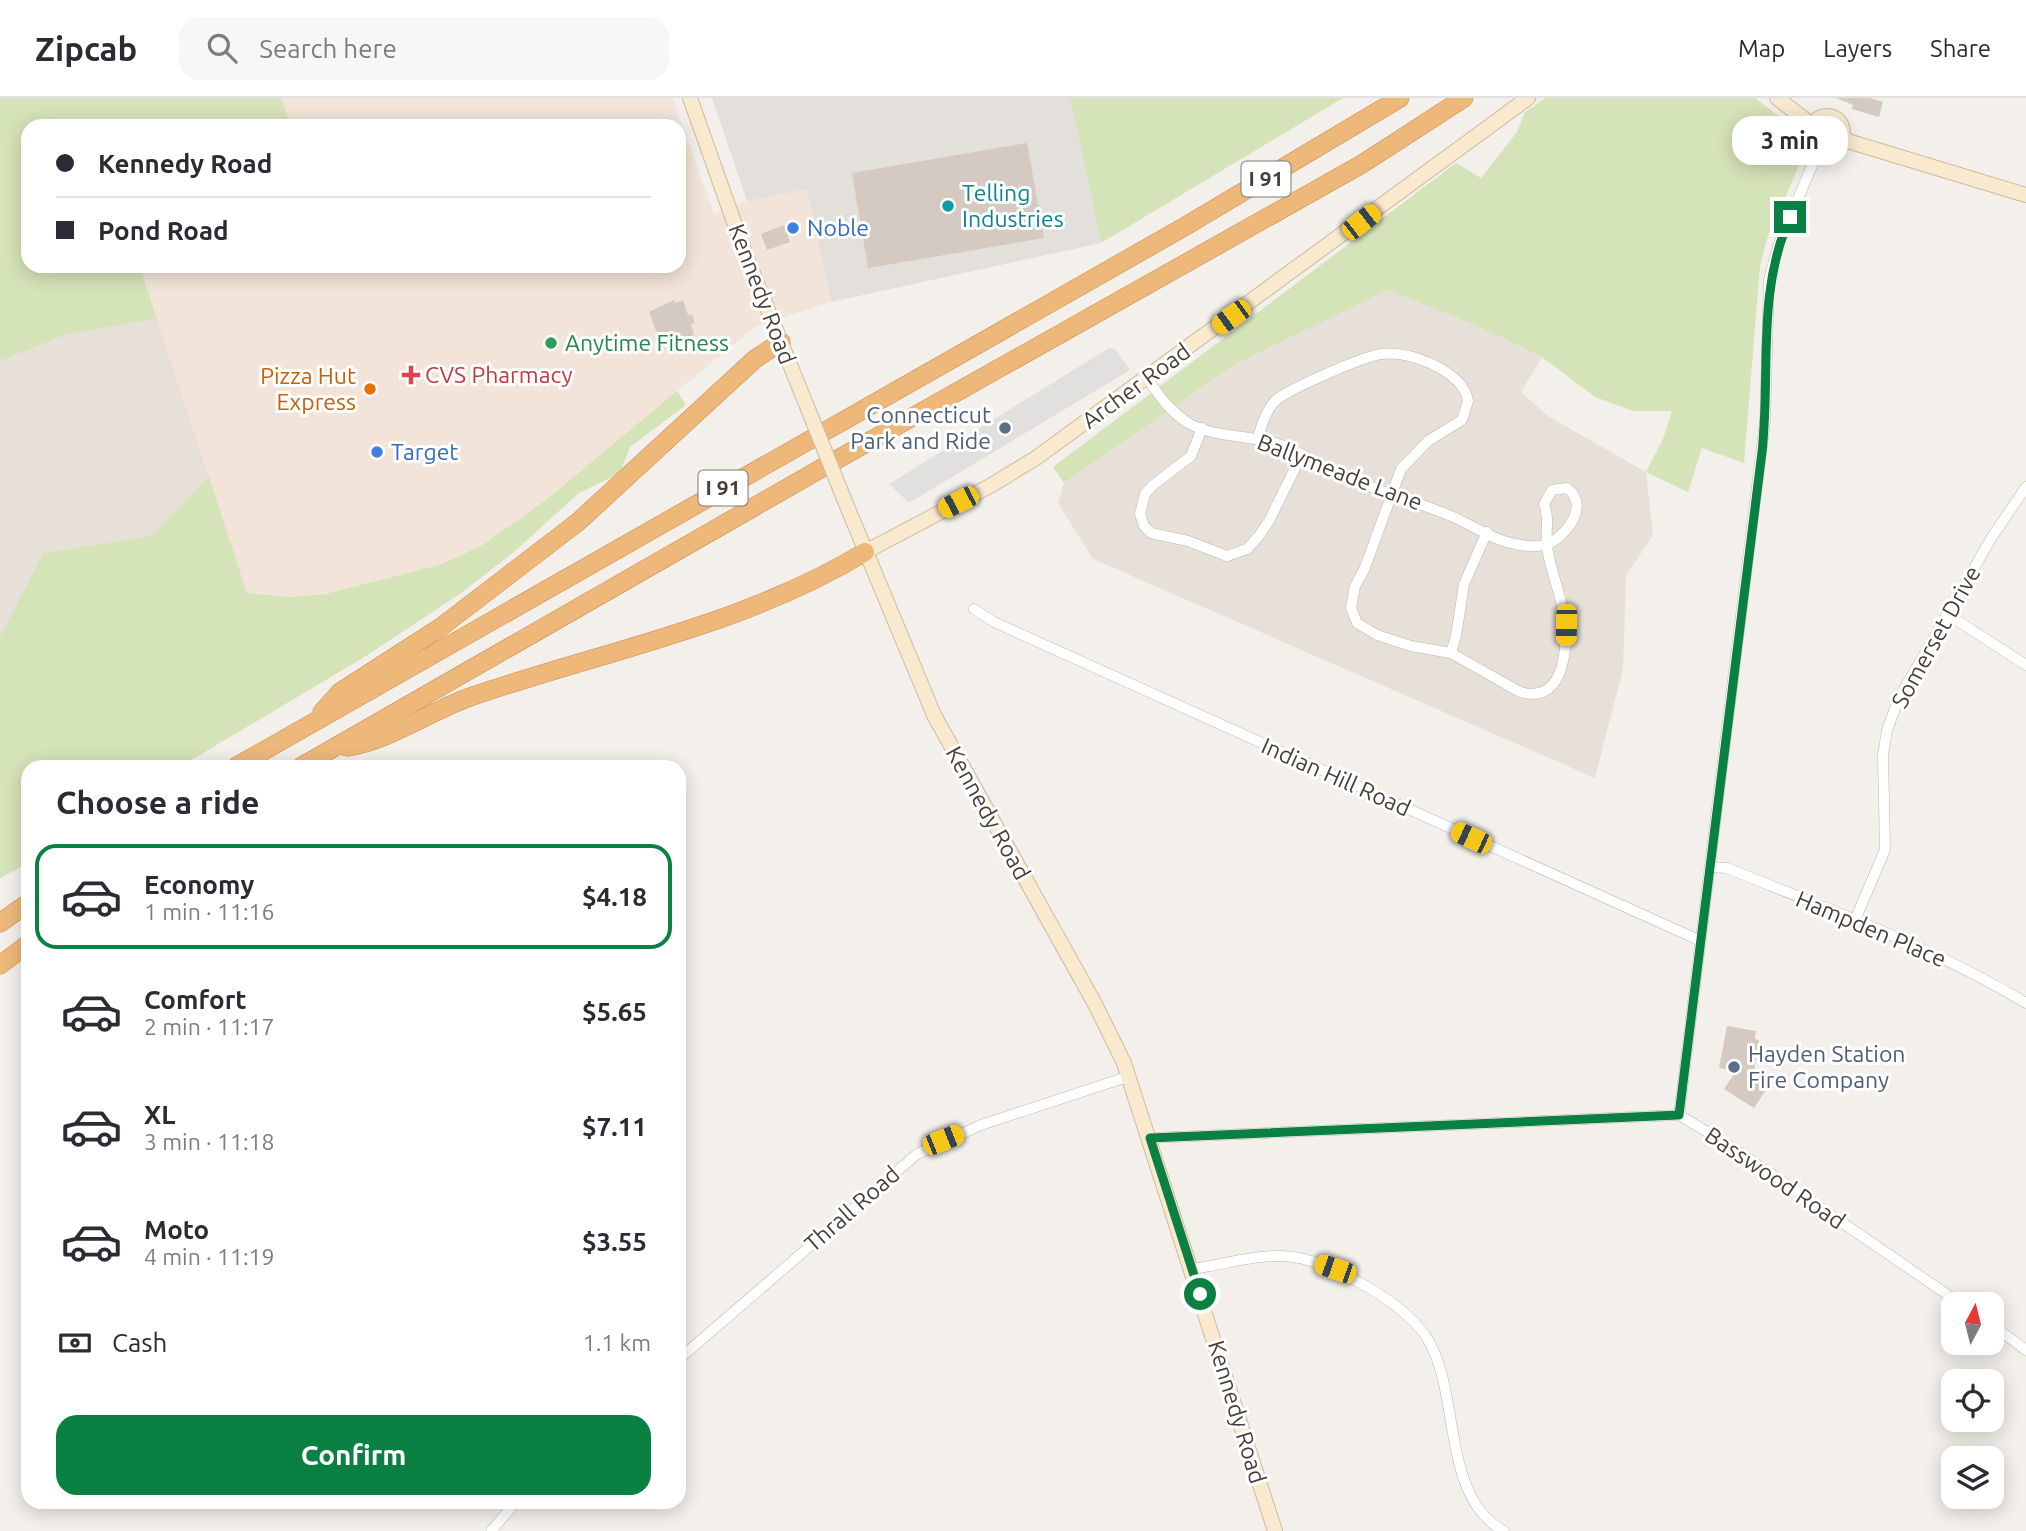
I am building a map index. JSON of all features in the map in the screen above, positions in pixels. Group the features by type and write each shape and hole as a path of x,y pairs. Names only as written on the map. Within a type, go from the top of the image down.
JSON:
{"highway":[{"name":"I 91","path":"248,760 1173,233 1400,98"},
{"name":"I 91","path":"313,760 1393,146 1464,98"},
{"path":"316,721 340,692 441,627 578,522 755,359 781,342"},
{"path":"333,749 373,741 470,697 729,617 800,586 865,552"},
{"path":"0,923 21,908"},
{"path":"0,965 21,949"}],"street":[{"name":"Kennedy Road","path":"690,98 781,342 934,715 1095,1004 1129,1076 1275,1531"},
{"name":"Archer Road","path":"865,552 1013,472 1147,378 1528,98"},
{"path":"1777,98 1812,125"},
{"path":"1822,117 1834,118 1842,127 1841,138 1832,147 1820,147 1812,139 1812,125 1822,117"},
{"path":"1841,138 2026,195"},
{"path":"1679,1115 1765,422 1769,279 1779,243 1820,147"},
{"path":"1258,439 1262,421 1275,401 1298,387 1379,355 1392,354 1432,365 1462,385 1468,401 1462,420 1415,452 1396,478 1364,570 1355,586 1350,608 1357,623 1377,635 1411,646 1451,653 1520,692 1532,695 1550,689 1559,679 1563,662 1566,625 1547,546 1546,495 1559,487 1567,488 1578,502 1576,512 1570,525 1547,546"},
{"name":"Ballymeade Lane","path":"1147,378 1173,413 1193,426 1258,439 1302,454 1340,475 1392,493 1511,544 1547,546"},
{"path":"1202,428 1191,456 1145,494 1140,514 1144,526 1151,533 1188,541 1227,556 1247,549 1258,537 1302,454"},
{"name":"Somerset Drive","path":"1855,920 1885,850 1883,755 1887,730 1908,677 2026,487"},
{"path":"1451,653 1457,636 1464,584 1487,532"},
{"name":"Indian Hill Road","path":"974,609 1006,627 1701,941"},
{"path":"1947,614 2026,665"},
{"name":"Hampden Place","path":"1711,867 1727,868 1855,920 1983,977 2026,1003"},
{"name":"Thrall Road","path":"686,1353 917,1154 981,1125 1129,1076"},
{"name":"Basswood Road","path":"1150,1138 1679,1115 1729,1145 1943,1292"},
{"path":"1192,1269 1279,1256 1306,1259 1335,1269 1369,1288 1412,1320 1428,1339 1438,1367 1472,1499 1494,1526 1504,1531"},
{"path":"2004,1334 2026,1350"},
{"path":"491,1531 510,1509"}],"shaded area":[{"path":"281,98 672,98 680,119 288,119"},
{"path":"712,98 1070,98 1101,243 831,302 807,189 747,201"},
{"path":"686,137 714,214 747,201 807,188 831,302 756,326 546,500 481,546 439,565 325,594 290,597 247,593 141,273 686,273"},
{"path":"1388,290 1475,325 1542,357 1521,392 1548,416 1646,472 1653,535 1626,576 1623,669 1595,778 1093,559 1058,503 1064,483 1234,365"},
{"path":"157,319 209,477 151,536 43,553 0,636 0,361 68,334"},
{"name":"Connecticut Park and Ride","path":"1109,348 1115,349 1130,370 909,503 889,484"}],"green space":[{"path":"0,98 281,98 288,119 21,119 21,273 141,273 157,319 68,334 0,361"},
{"path":"1070,98 1343,98 1101,243"},
{"path":"1546,98 1755,98 1792,126 1802,139 1801,161 1767,239 1760,266 1744,463 1702,448 1688,492 1646,472 1663,439 1672,411 1633,411 1595,397 1542,357 1475,325 1388,290 1234,365 1064,483 1053,467 1456,163 1481,178 1517,132 1525,112"},
{"path":"677,391 686,405 630,447 620,473 579,493 514,552 464,591 363,658 191,760 21,760 21,867 0,878 0,636 43,553 151,536 209,477 247,593 290,597 325,594 439,565 481,546 546,500"}],"building":[{"path":"1836,98 1870,98 1883,102 1879,117 1852,109 1853,105"},
{"name":"Telling Industries","path":"1027,143 1044,238 868,268 852,173"},
{"name":"Noble","path":"784,225 790,242 767,250 761,234"},
{"path":"674,300 675,303 683,300 688,315 692,314 695,323 691,324 694,335 676,341 678,347 671,349 665,339 660,341 649,312"},
{"name":"Hayden Station Fire Company","path":"1727,1026 1756,1031 1755,1039 1759,1040 1754,1071 1771,1082 1754,1108 1724,1089 1736,1071 1719,1068"}],"place":[{"name":"Telling Industries","path":"948,206"},
{"name":"Noble","path":"793,228"},
{"name":"Anytime Fitness","path":"551,343"},
{"name":"CVS Pharmacy","path":"411,375"},
{"name":"Pizza Hut Express","path":"370,389"},
{"name":"Connecticut Park and Ride","path":"1005,428"},
{"name":"Target","path":"377,452"},
{"name":"Hayden Station Fire Company","path":"1734,1067"}],"route":[{"path":"1200,1294 1150,1138 1679,1115 1765,422 1769,279 1776,251 1790,217"}]}
